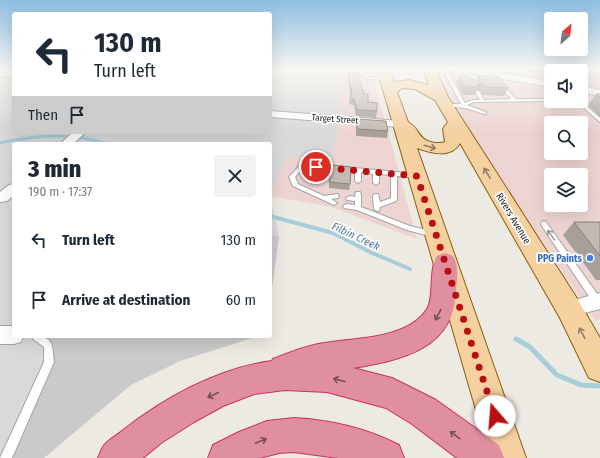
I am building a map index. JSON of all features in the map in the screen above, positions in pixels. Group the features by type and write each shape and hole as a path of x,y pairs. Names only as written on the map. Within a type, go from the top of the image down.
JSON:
{"highway":[{"path":"116,458 148,431 182,410 215,394 254,379 313,360 394,345 417,336 431,327 442,307 445,263"},
{"path":"254,379 285,375 327,377 392,394 424,412 486,458"},
{"path":"226,458 237,451 268,438 298,436 329,439 360,446 386,458"}],"main road":[{"path":"389,90 508,458"},
{"path":"400,124 410,130 418,142 427,147 440,149 451,145 454,140 451,129 454,93 440,90"},
{"name":"Rivers Avenue","path":"451,90 600,367"}],"street":[{"path":"588,91 600,93"},
{"name":"Target Street","path":"272,114 400,124"},
{"path":"68,142 78,134"},
{"path":"5,199 12,190"},
{"path":"569,309 599,301"},
{"path":"0,335 12,336"}],"lane":[{"path":"507,90 514,100"},
{"path":"454,93 473,101 544,100"},
{"path":"454,93 484,113"},
{"path":"471,94 478,93 483,101"},
{"path":"586,108 600,121"},
{"path":"335,199 322,198 296,186 292,177 303,165 417,176"},
{"path":"358,171 358,181"},
{"path":"376,172 376,183"},
{"path":"377,206 394,199 394,174"},
{"path":"376,196 377,215"},
{"path":"349,198 358,197 358,208"},
{"path":"346,206 358,208 409,228 436,235"},
{"path":"544,224 599,301"},
{"path":"6,458 49,362 48,345 39,338"}],"shaded area":[{"path":"0,90 12,90 12,134 272,134 272,90 341,90 340,105 348,106 347,120 339,124 331,161 272,195 272,142 12,142 12,338 39,338 48,345 49,362 6,458 0,458"},
{"path":"341,90 377,90 417,239 331,207 272,196 272,191 287,157 331,161 339,124 347,120 347,106 340,105"},
{"path":"446,90 544,90 544,108 588,108 588,90 600,90 600,319 595,321 502,181"},
{"path":"272,205 279,237 272,235"},
{"path":"272,235 279,237 272,288"},
{"path":"38,338 252,338 180,361 131,385 44,458 6,458 49,362 47,345"}],"building":[{"path":"352,90 363,90 364,94 368,94 368,102 377,103 377,111 357,110 354,99 350,98"},
{"path":"357,119 386,121 388,131 357,129"},
{"path":"333,165 351,167 350,184 329,182"},
{"path":"574,222 600,222 600,256"}],"waterway":[{"name":"Filbin Creek","path":"0,143 27,138 54,136 68,136 102,142"},
{"name":"Filbin Creek","path":"272,217 333,233 370,252 410,269"},
{"name":"Filbin Creek","path":"516,339 530,347 557,375 581,385 600,386"}],"place":[{"name":"PPG Paints","path":"590,258"}],"route":[{"path":"316,167 417,176 495,416"}]}
